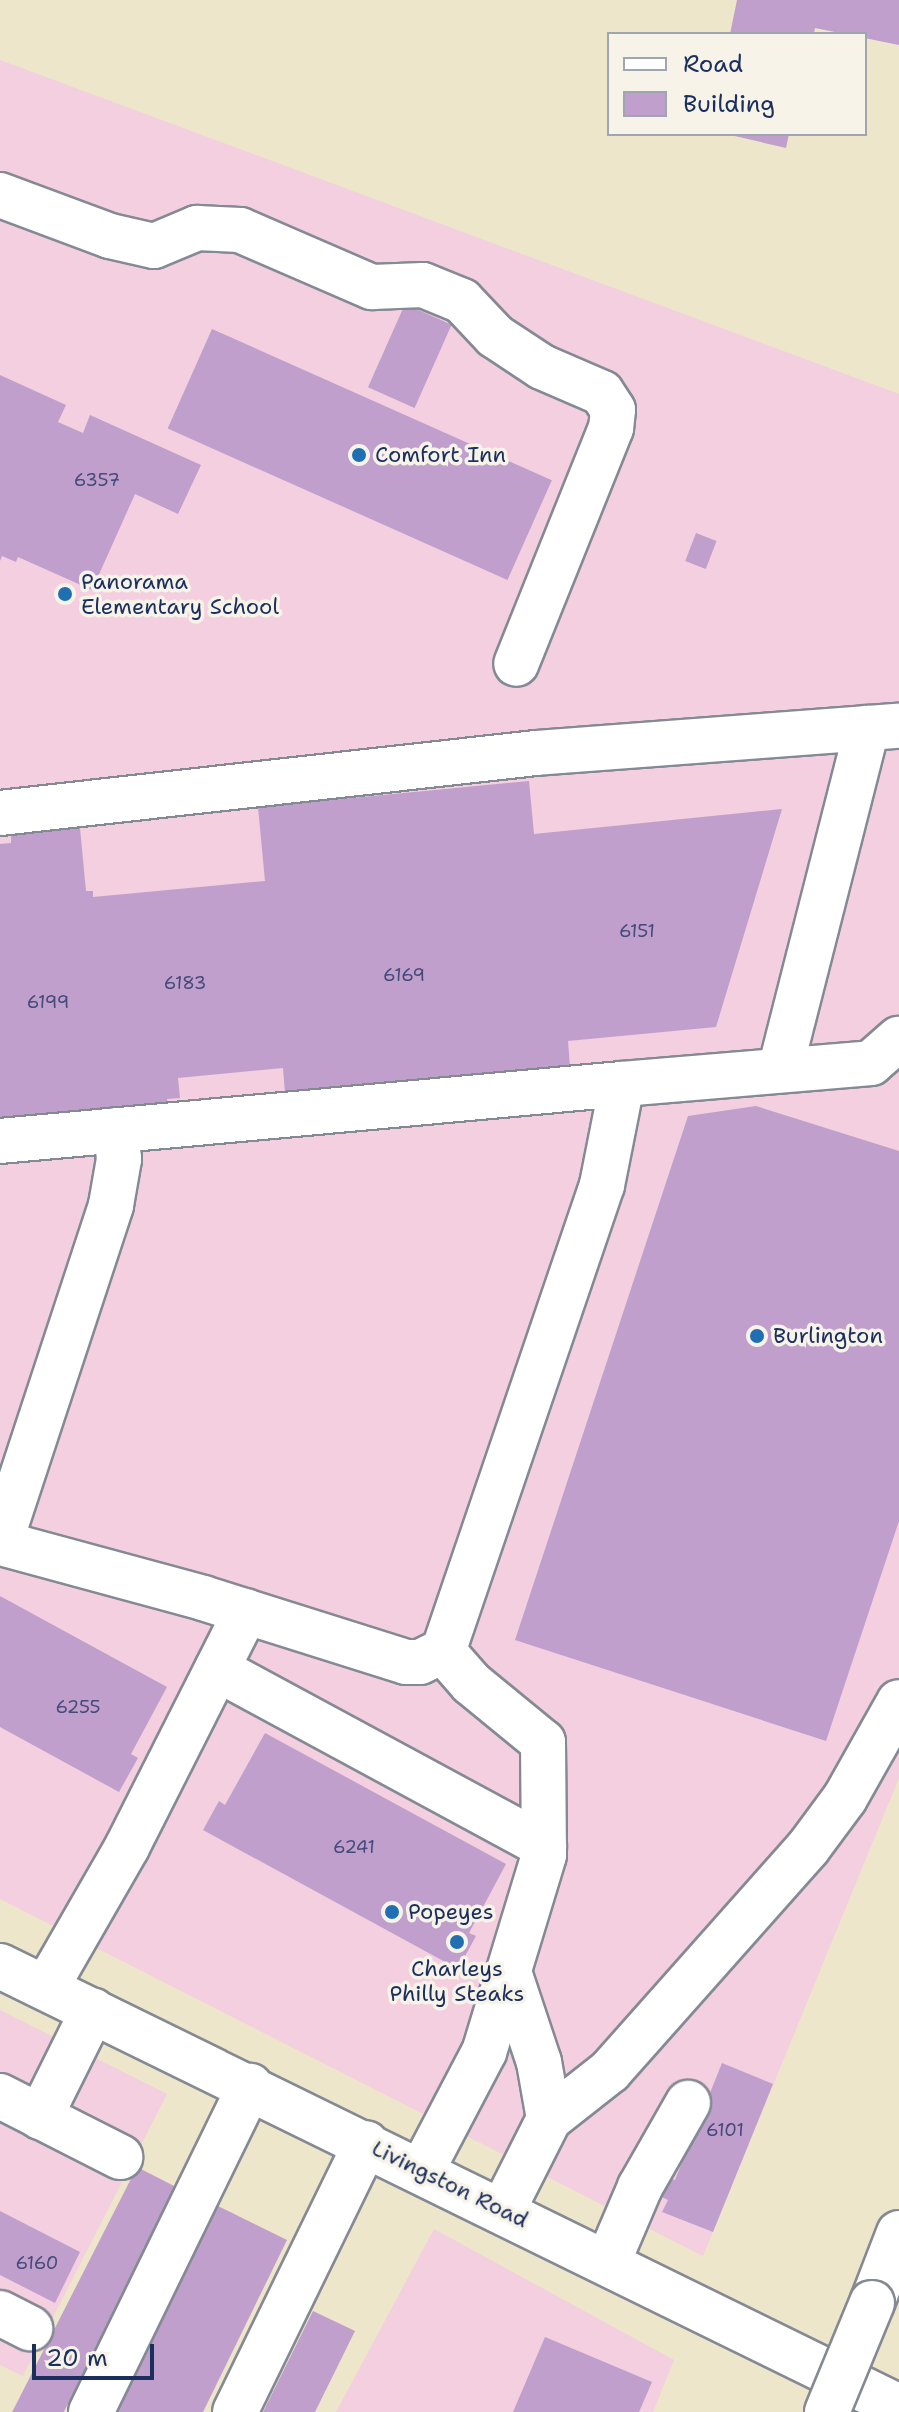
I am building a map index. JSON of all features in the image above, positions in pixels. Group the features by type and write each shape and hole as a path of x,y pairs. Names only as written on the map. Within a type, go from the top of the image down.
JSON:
{"main road":[{"path":"0,195 154,246 197,228 240,230 372,287 423,285 462,301 495,336 542,367 602,393 613,410 611,428 516,664"},
{"path":"0,813 536,753 883,727 780,1070"},
{"path":"0,1141 871,1063 899,1039"},
{"path":"116,1130 119,1159 111,1205 0,1543 246,1611 406,1662 420,1662 443,1651 602,1185 622,1084"},
{"path":"46,1988 127,1847 246,1611"},
{"path":"422,2170 484,2052 544,1846 543,1742 471,1683 443,1651"},
{"path":"217,1669 544,1846"},
{"path":"503,2210 549,2119 610,2071 808,1848 845,1798 899,1702"},
{"name":"Livingston Road","path":"0,1966 422,2170 899,2407"},
{"path":"509,1972 539,2062 549,2119"},
{"path":"40,2117 93,2010"},
{"path":"91,2412 250,2086"},
{"path":"0,2096 120,2157"},
{"path":"608,2262 640,2187 688,2103"},
{"path":"235,2412 366,2143"},
{"path":"827,2412 899,2233"}],"shaded area":[{"path":"0,60 899,394 899,1778 703,2256 0,1899"},
{"path":"0,2010 167,2094 23,2376 0,2365"},
{"path":"434,2229 674,2360 653,2412 336,2412"}],"building":[{"path":"737,0 899,0 899,45 867,39 867,32 835,32 815,28 814,32 730,32"},
{"path":"735,136 789,136 786,148"},
{"path":"405,304 452,325 415,408 368,387"},
{"name":"Comfort Inn","path":"212,329 552,480 508,580 168,429"},
{"path":"0,375 66,405 58,422 83,433 90,415 201,465 178,514 135,494 92,590 18,557 16,562 2,556 0,561"},
{"path":"696,533 717,541 706,569 685,561"},
{"path":"529,781 534,834 782,809 716,1027 568,1041 570,1067 285,1094 283,1068 178,1078 180,1098 167,1099 168,1106 0,1126 0,844 11,843 11,835 80,828 86,891 93,891 93,897 265,881 258,807"},
{"name":"Burlington","path":"756,1106 899,1151 899,1521 826,1741 515,1640 688,1116"},
{"path":"0,1596 167,1687 131,1754 138,1758 119,1792 0,1727"},
{"path":"265,1733 506,1864 469,1933 476,1936 458,1969 203,1830 219,1801 225,1805"},
{"path":"722,2063 773,2084 713,2232 662,2212 668,2200 658,2195 666,2177 675,2180"},
{"path":"137,2167 178,2188 64,2412 12,2412"},
{"path":"218,2206 287,2240 203,2412 117,2412"},
{"path":"0,2211 80,2252 55,2303 0,2275"},
{"path":"313,2311 355,2331 315,2412 263,2412"},
{"path":"545,2337 652,2382 639,2412 513,2412"}],"place":[{"name":"Comfort Inn","path":"359,455"},
{"name":"Panorama Elementary School","path":"65,594"},
{"name":"Burlington","path":"757,1336"},
{"name":"Popeyes","path":"392,1912"},
{"name":"Charleys Philly Steaks","path":"457,1942"}]}
